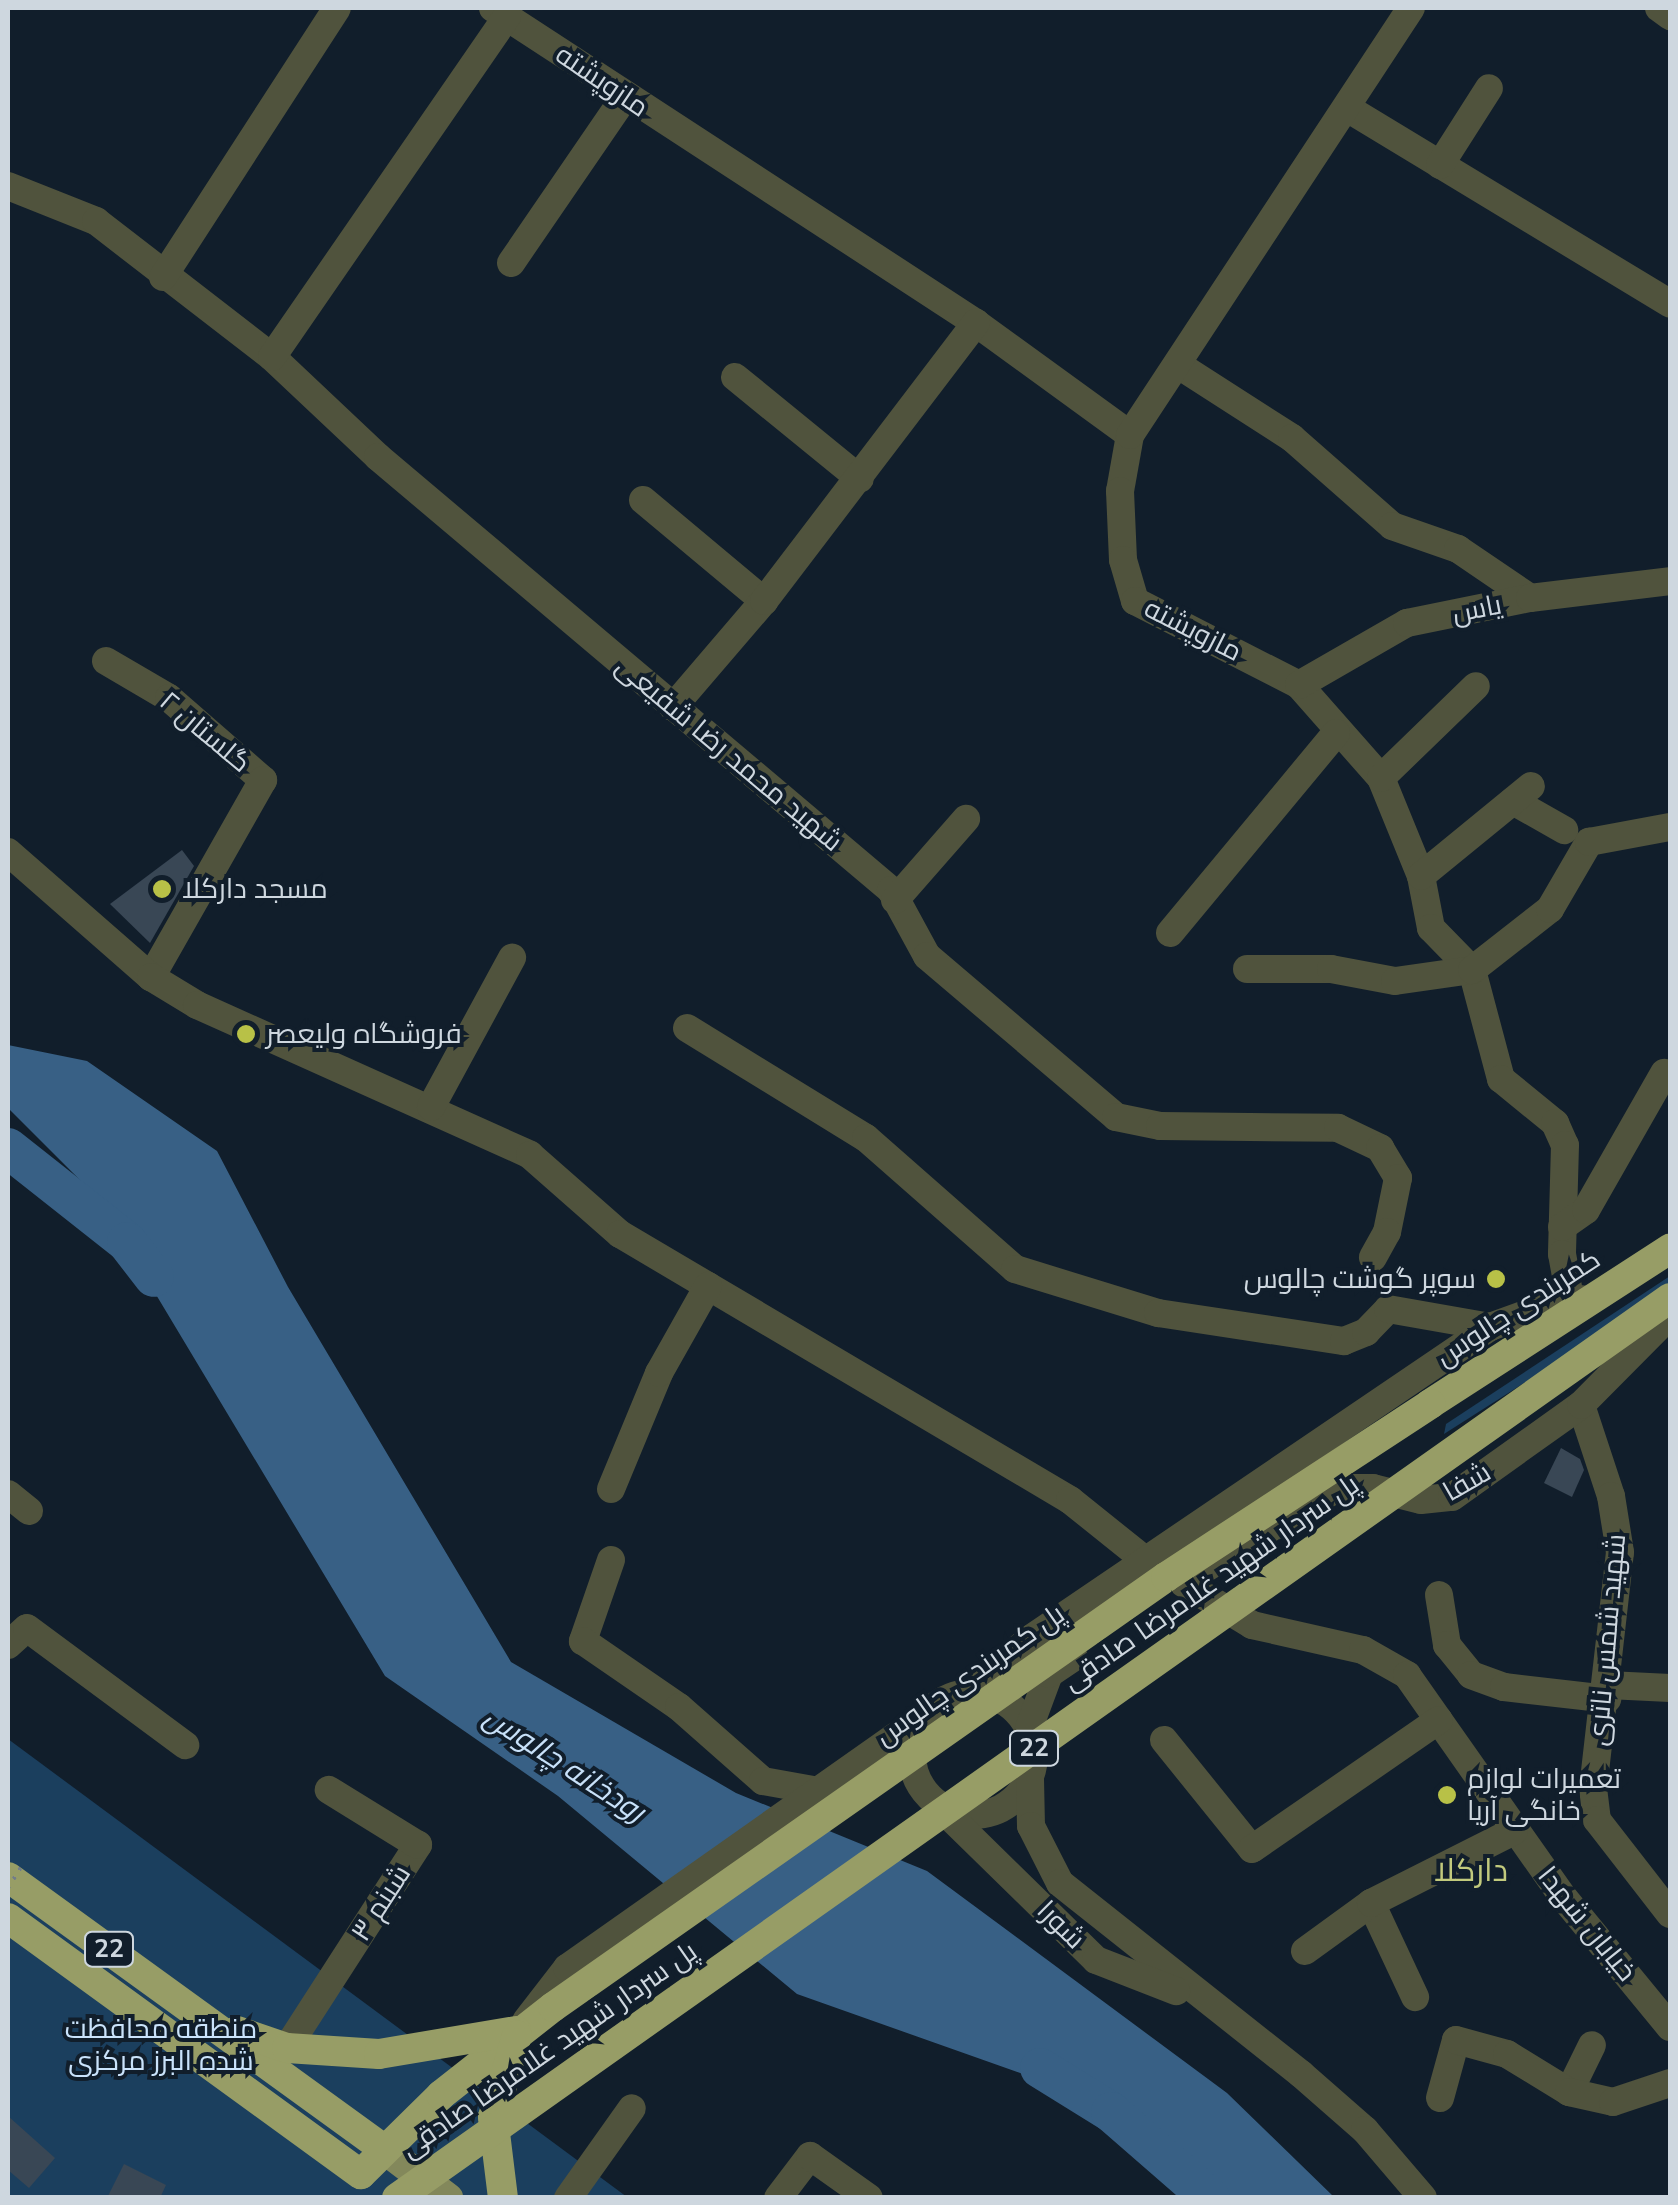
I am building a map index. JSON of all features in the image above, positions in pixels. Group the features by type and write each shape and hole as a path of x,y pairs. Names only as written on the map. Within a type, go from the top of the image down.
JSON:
{"highway":[{"name":"22","path":"1656,1264 1670,1249"},
{"name":"کمربندی چالوس","path":"1430,1404 1579,1299 1656,1264"},
{"name":"پل سردار شهید غلامرضا صادقی","path":"394,2198 1670,1298"},
{"name":"پل کمربندی چالوس","path":"519,2030 1166,1577 1430,1404"},
{"name":"22","path":"15,1870 211,2022 384,2149"},
{"name":"22","path":"8,1918 361,2174 519,2030"},
{"path":"211,2022 287,2048 419,2051 519,2030 493,2118 503,2198"}],"main road":[{"path":"384,2149 448,2198"},
{"path":"361,2174 394,2198"}],"street":[{"path":"163,277 337,8"},
{"path":"1130,434 1180,366 1411,8"},
{"path":"1659,8 1670,16"},
{"path":"272,358 500,12"},
{"name":"مازوپشته","path":"500,12 624,98 976,324 1130,434 1120,491 1123,560 1135,601 1299,685 1336,733 1381,778 1421,876 1431,928 1472,970 1501,1080 1554,1123 1564,1145 1562,1227 1579,1299"},
{"path":"1440,165 1489,88"},
{"path":"510,263 624,98"},
{"path":"1347,108 1670,304"},
{"name":"شهید محمد رضا شفیعی","path":"8,186 96,221 163,277 272,358 378,458 674,707 895,900 927,956 1116,1117 1160,1126 1338,1128 1380,1148 1398,1178 1387,1232 1373,1256"},
{"path":"674,707 764,601 976,324"},
{"path":"1180,366 1292,438 1392,526 1458,549 1530,598"},
{"path":"735,376 860,479"},
{"path":"643,500 764,601"},
{"name":"یاس","path":"1299,685 1407,623 1530,598 1670,581"},
{"name":"گلستان ۲","path":"106,661 170,698 263,780 150,977"},
{"path":"1381,778 1476,686"},
{"path":"1170,934 1336,733"},
{"path":"1421,876 1522,793 1564,830"},
{"path":"895,900 966,820"},
{"path":"1247,969 1330,969 1395,981 1472,970 1550,909 1589,842 1670,827"},
{"path":"8,852 150,977 197,1005 431,1106 530,1155 620,1234 1070,1500 1145,1560"},
{"path":"431,1106 512,958"},
{"path":"686,1028 814,1112 866,1138 1015,1268 1158,1313 1344,1341 1366,1332 1388,1309 1490,1327"},
{"path":"1562,1227 1586,1210 1664,1073"},
{"path":"611,1489 659,1373 708,1286"},
{"path":"519,2030 568,1968 758,1828 922,1718 941,1701 965,1692 1030,1639 1490,1327 1579,1299"},
{"name":"شفا","path":"1049,1674 1183,1582 1337,1488 1373,1488 1420,1500 1452,1497 1581,1405 1670,1315"},
{"name":"شهید شمس ناتری","path":"1581,1405 1611,1496 1620,1552 1608,1692 1592,1788 1597,1820 1670,1914"},
{"path":"611,1560 583,1641 678,1708 763,1781 813,1790"},
{"name":"خیابان شهدا","path":"1183,1582 1252,1626 1363,1650 1407,1675 1514,1831 1670,2028"},
{"path":"1439,1595 1447,1645 1471,1675 1504,1688 1608,1692 1670,1688"},
{"path":"8,1644 26,1628 185,1746"},
{"path":"1029,1728 1049,1674 1025,1664 1030,1639"},
{"path":"922,1718 912,1742 912,1768 923,1792 942,1809 967,1816 993,1814 1015,1800 1030,1779 1035,1753 1029,1728 1014,1707 991,1695 965,1692"},
{"path":"1164,1740 1252,1849 1440,1720"},
{"name":"شورا","path":"1030,1779 1031,1826 1060,1883 1365,2130 1422,2198"},
{"name":"شبنم ۳","path":"287,2048 418,1846 329,1790"},
{"name":"شورا","path":"942,1809 1096,1960 1205,2002"},
{"path":"1305,1951 1371,1904 1514,1831"},
{"path":"1371,1904 1415,1996"},
{"path":"1440,2098 1456,2040 1507,2054 1569,2092 1613,2102 1670,2083"},
{"path":"1569,2092 1592,2045"},
{"path":"568,2198 632,2108"},
{"path":"778,2198 810,2156 869,2198"}],"path":[{"path":"8,1888 15,1870"}],"green space":[{"path":"1670,1276 1670,1290 1444,1434 1446,1424"},
{"name":"منطقه محافظت شده البرز مرکزی","path":"8,1739 627,2197 8,2197"}],"water":[{"path":"8,1045 87,1061 217,1151 288,1287 511,1662 736,1793 927,1871 1227,2093 1334,2197 1230,2197 1133,2113 797,1994 558,1796 385,1676 98,1198 8,1108"}],"building":[{"name":"مسجد دارکلا","path":"182,850 194,866 150,943 110,904"},
{"path":"1561,1448 1580,1459 1584,1470 1572,1497 1544,1483"},
{"path":"8,2116 55,2158 29,2188 8,2170"},
{"path":"124,2164 166,2185 160,2198 107,2198"}],"waterway":[{"name":"رودخانه چالوس","path":"8,1148 127,1242 154,1277"},
{"name":"رودخانه چالوس","path":"1040,2068 1111,2112 1210,2198"}],"place":[{"name":"مسجد دارکلا","path":"162,889"},
{"name":"فروشگاه ولیعصر","path":"246,1034"},
{"name":"سوپر گوشت چالوس","path":"1496,1279"},
{"name":"تعمیرات لوازم خانگی آریا","path":"1447,1795"}],"district":[{"name":"دارکلا","path":"1471,1871"}]}
